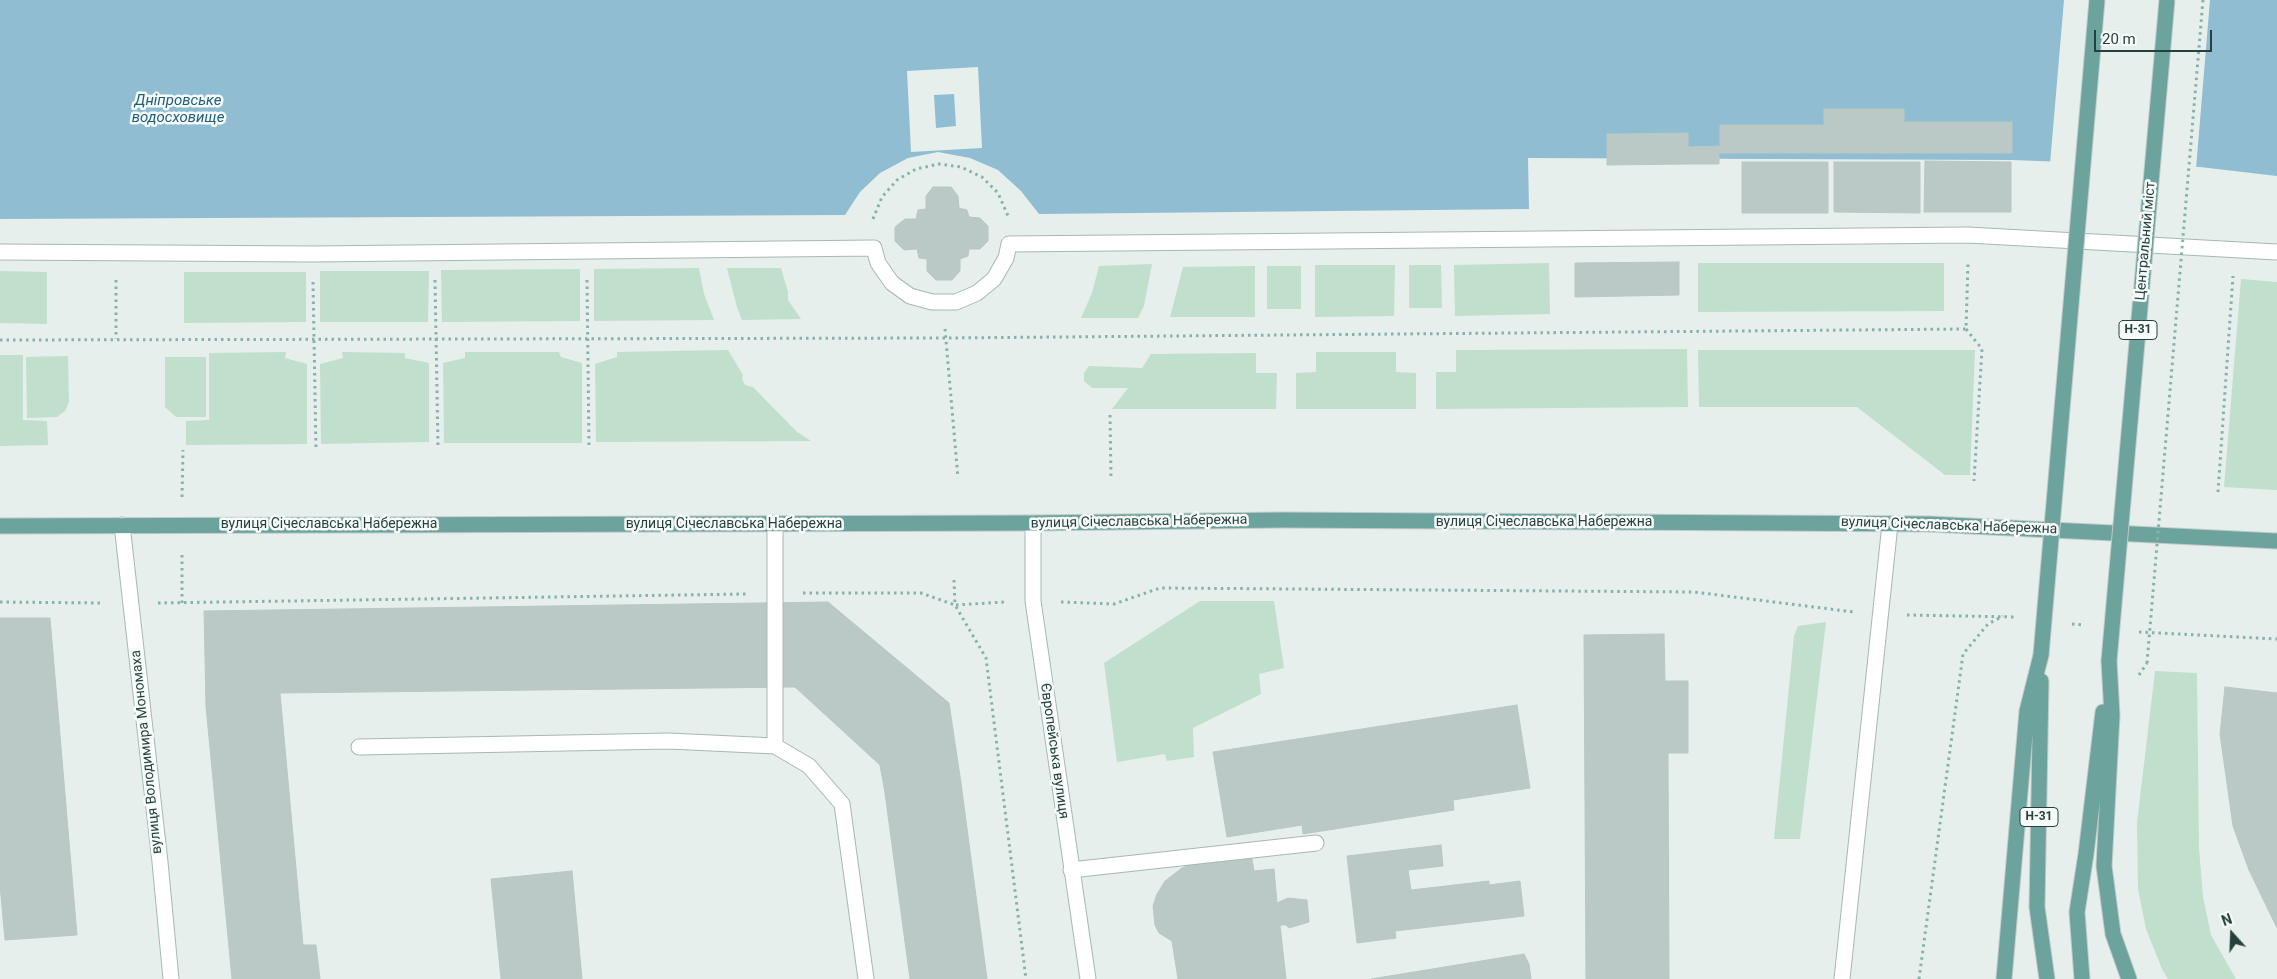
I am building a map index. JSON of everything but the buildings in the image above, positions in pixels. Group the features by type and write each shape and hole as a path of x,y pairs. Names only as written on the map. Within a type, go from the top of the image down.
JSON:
{"main road":[{"name":"Н-31","path":"2047,979 2038,906 2042,655 2097,0"},
{"name":"Центральний міст","path":"2109,661 2166,0"},
{"name":"вулиця Січеславська Набережна","path":"0,526 1033,523 1282,520 1890,524 1990,526 2277,542"},
{"path":"2004,979 2027,711 2042,655"},
{"name":"Н-31","path":"2082,979 2077,912 2086,854 2109,661"},
{"path":"2109,661 2112,715 2104,866 2113,934 2129,979"}],"street":[{"path":"0,252 313,254 874,248 878,264 892,283 910,296 932,302 956,302 977,293 994,278 1006,258 1009,244 1968,235 2235,248 2277,252"},
{"name":"Європейська вулиця","path":"1033,523 1033,601 1088,979"},
{"path":"775,746 776,524"},
{"path":"1842,979 1890,524"},
{"name":"вулиця Володимира Мономаха","path":"122,525 160,862 171,979"},
{"path":"359,747 669,741 775,746 809,766 842,804 866,979"},
{"path":"1071,870 1316,843"}],"path":[{"path":"2147,663 2203,0"},
{"path":"874,248 873,218 882,197 896,180 916,169 938,164 961,167 982,177 998,193 1008,213 1011,236 1009,244"},
{"path":"1968,235 1966,329 1982,349 1974,481"},
{"path":"2218,492 2235,248"},
{"path":"587,251 589,447"},
{"path":"435,253 438,447"},
{"path":"313,254 316,449"},
{"path":"116,286 116,339"},
{"path":"944,302 945,338 958,478"},
{"path":"0,340 945,338 1966,329"},
{"path":"1110,415 1111,478"},
{"path":"954,580 955,605 986,658 1026,979"},
{"path":"0,602 131,603 776,593 921,593 955,605 1033,601 1114,604 1160,588 1694,592 1881,615 2003,615 2022,618"},
{"path":"1919,979 1963,654 1988,624 2003,615"},
{"path":"2071,624 2090,626"},
{"path":"2138,632 2277,639"}],"green space":[{"path":"1549,263 1550,314 1455,316 1454,265"},
{"path":"1698,263 1944,263 1944,311 1698,312"},
{"path":"1152,264 1144,306 1138,318 1081,318 1092,293 1099,266"},
{"path":"1315,265 1395,265 1394,316 1315,317"},
{"path":"1409,265 1441,265 1442,308 1409,308"},
{"path":"1255,266 1255,317 1170,317 1183,267"},
{"path":"1267,266 1301,266 1301,309 1267,309"},
{"path":"699,268 704,294 714,320 594,321 594,269"},
{"path":"727,268 781,268 788,292 788,300 801,319 742,320"},
{"path":"580,269 580,321 442,322 441,270"},
{"path":"0,271 47,272 47,324 0,323"},
{"path":"320,271 429,271 428,322 320,322"},
{"path":"184,272 306,272 306,322 184,323"},
{"path":"2241,279 2277,282 2277,490 2224,487"},
{"path":"1687,349 1688,407 1436,409 1436,372 1456,372 1456,350"},
{"path":"728,350 743,375 742,379 745,385 753,387 797,432 811,441 596,442 595,364 617,357 617,352"},
{"path":"1698,350 1975,350 1970,475 1945,475 1857,407 1699,407"},
{"path":"286,352 285,358 307,364 307,444 186,445 186,421 209,420 209,353"},
{"path":"342,352 405,353 405,358 429,363 429,442 321,444 320,364 343,358"},
{"path":"465,352 559,352 561,357 582,363 582,443 444,443 443,363 465,358"},
{"path":"1316,352 1396,352 1396,372 1416,373 1416,409 1296,409 1296,373 1316,372"},
{"path":"1256,353 1256,373 1277,373 1276,409 1112,409 1128,388 1092,388 1084,381 1084,373 1089,366 1142,368 1151,354"},
{"path":"0,355 23,355 23,420 47,421 48,445 0,446"},
{"path":"68,356 69,402 65,411 57,417 27,418 26,357"},
{"path":"165,357 206,357 206,417 176,417 165,407"},
{"path":"1200,601 1274,601 1284,668 1259,674 1261,694 1193,728 1194,757 1167,761 1165,754 1117,762 1104,663"},
{"path":"1826,622 1800,839 1774,839 1794,636 1798,626"},
{"path":"2155,671 2197,673 2199,848 2203,897 2211,935 2236,979 2168,979 2146,929 2138,889 2137,823"}],"water":[{"name":"Дніпровське водосховище","path":"0,0 2277,0 2277,176 2200,167 2012,160 1528,158 1529,209 1039,214 1021,191 998,170 970,158 938,152 908,158 880,173 860,192 845,215 0,219"}],"pier":[{"path":"2064,0 2210,0 2196,169 2050,164"},
{"path":"978,67 982,148 911,152 907,71","holes":["954,94 956,126 936,128 934,95"]}]}
